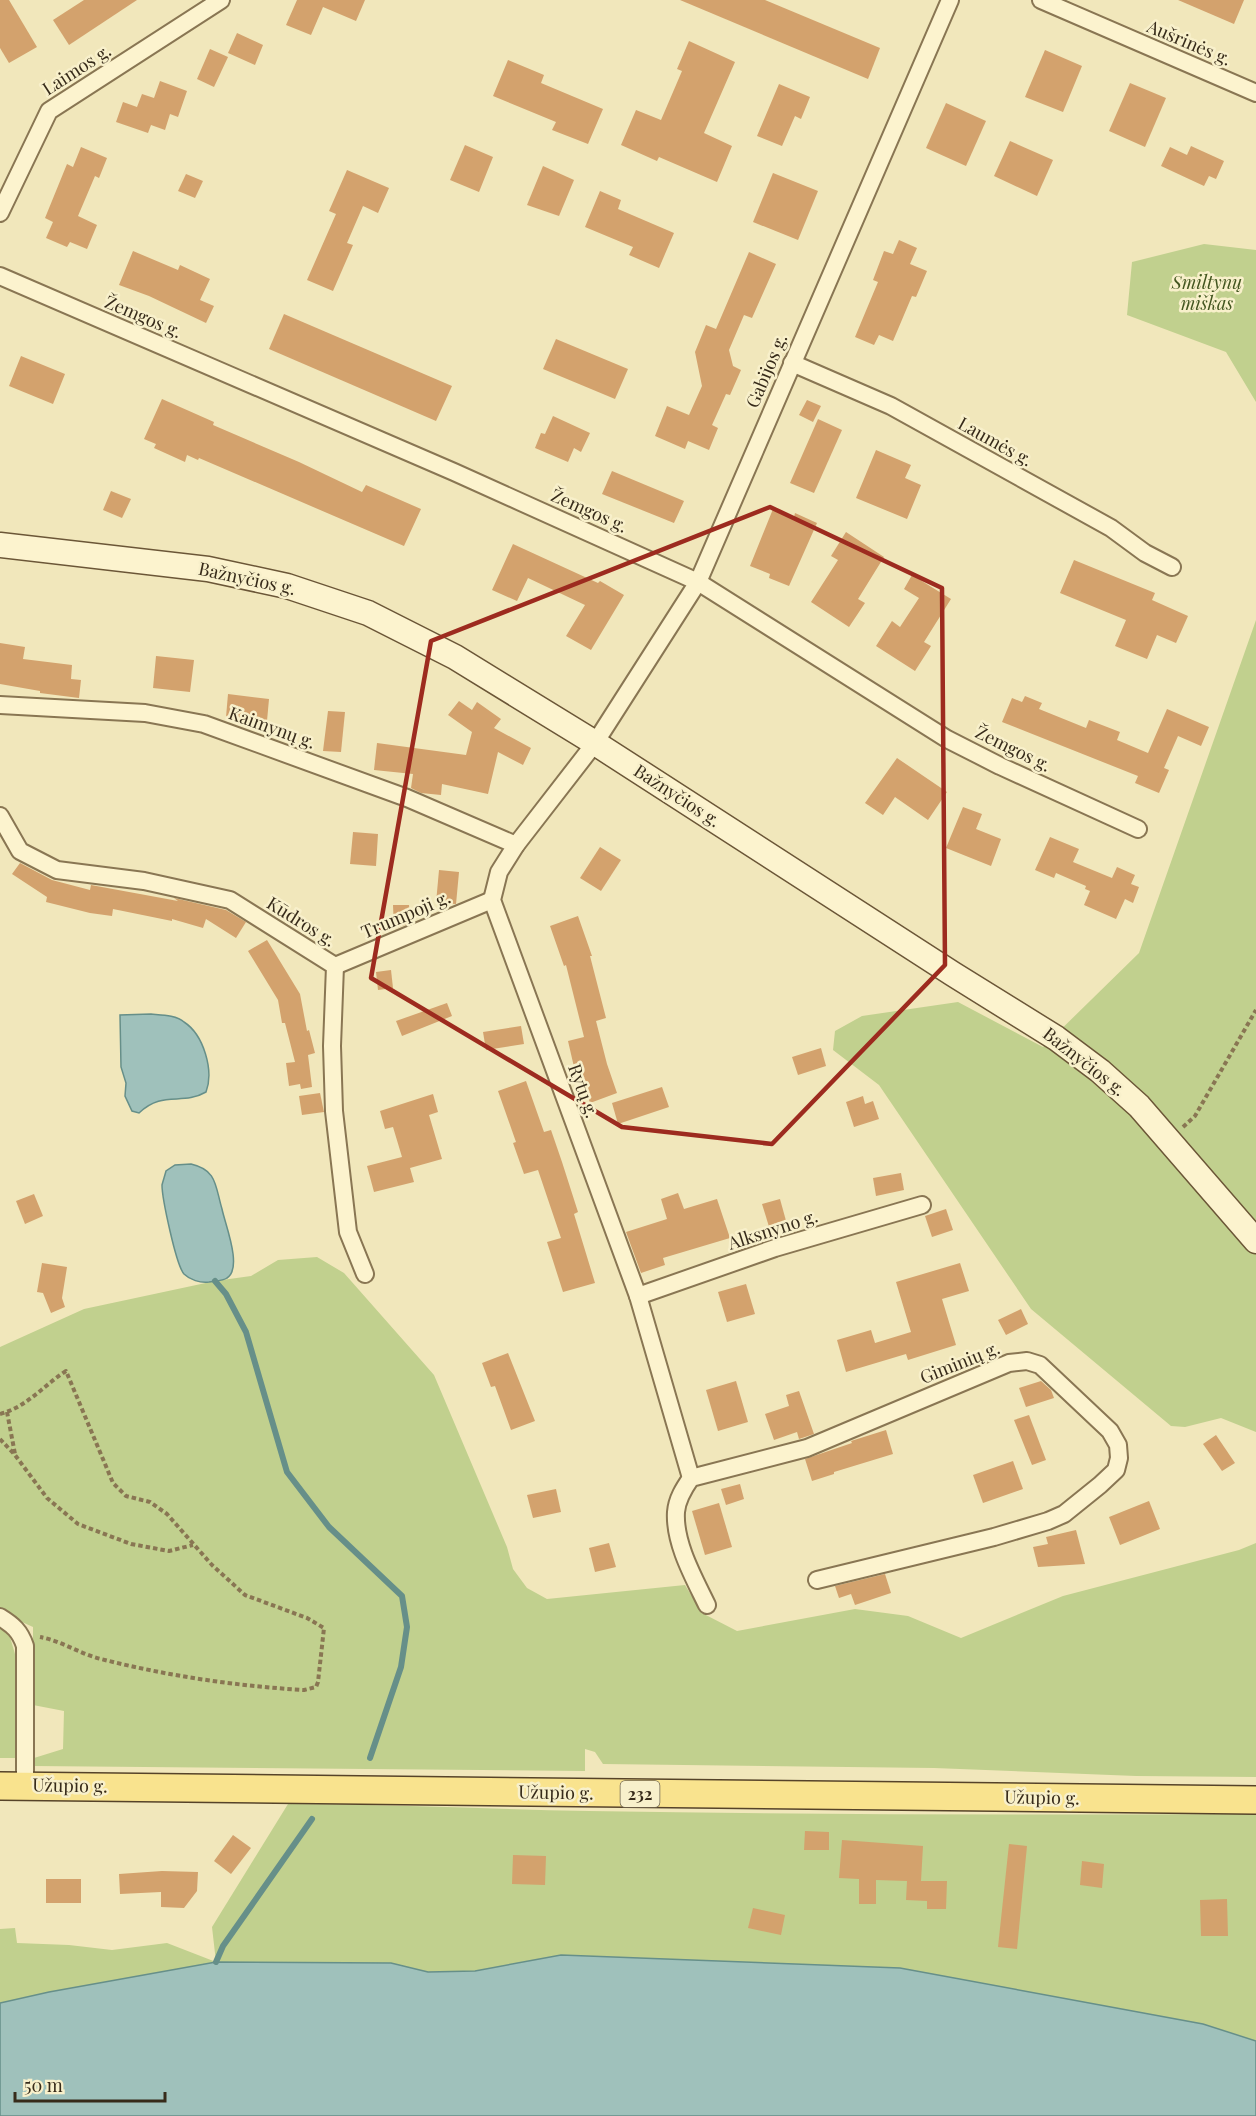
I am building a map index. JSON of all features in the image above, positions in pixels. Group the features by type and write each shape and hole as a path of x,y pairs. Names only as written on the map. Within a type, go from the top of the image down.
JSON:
{"main road":[{"name":"Bažnyčios g.","path":"0,545 208,569 286,586 368,613 455,657 595,743 943,968 1056,1038 1100,1071 1139,1106 1256,1241"},
{"name":"Užupio g.","path":"12,1786 1256,1800"}],"street":[{"name":"Laimos g.","path":"0,213 49,111 221,0"},
{"name":"Gabijos g.","path":"595,743 698,582 950,0"},
{"name":"Aušrinės g.","path":"1041,0 1256,93"},
{"name":"Žemgos g.","path":"0,276 454,472 698,582 948,739 1000,766 1138,829"},
{"name":"Laumės g.","path":"792,363 891,406 1111,528 1145,553 1172,567"},
{"name":"Kaimynų g.","path":"0,705 145,713 204,724 408,798 516,845"},
{"path":"492,900 499,872 516,845 595,743"},
{"name":"Kūdros g.","path":"0,816 20,851 57,870 144,881 230,900 335,966 332,1046 334,1111 348,1232 365,1274"},
{"name":"Trumpoji g.","path":"335,966 492,900"},
{"name":"Rytų g.","path":"492,900 638,1296 692,1478"},
{"name":"Alksnyno g.","path":"638,1296 775,1248 922,1205"},
{"name":"Giminių g.","path":"692,1478 807,1448 1010,1363 1027,1361 1040,1365 1110,1431 1118,1445 1119,1458 1116,1470 1064,1514 994,1537 817,1580"},
{"path":"692,1478 679,1499 676,1512 678,1530 687,1560 708,1605"},
{"path":"0,1617 14,1625 22,1637 24,1646 12,1786"}],"path":[{"path":"1170,1141 1195,1116 1256,1010"},
{"path":"0,1414 37,1395 54,1378 66,1371 113,1484 126,1496 150,1502 167,1514 193,1545 245,1595 307,1618 324,1628 316,1687 304,1689 267,1688 205,1681 97,1658 52,1639 22,1637"},
{"path":"7,1412 15,1455"},
{"path":"0,1439 47,1498 78,1524 131,1544 169,1551 193,1545"}],"highlighted area":[{"path":"770,507 942,588 945,965 772,1144 622,1127 371,978 431,641"}],"green space":[{"name":"Smiltynų miškas","path":"1204,244 1256,250 1256,402 1226,352 1127,315 1132,262"},
{"path":"1256,620 1256,1432 1221,1418 1185,1427 1171,1426 1031,1309 879,1085 833,1050 835,1031 862,1016 958,1002 1043,1047 1139,953"},
{"path":"317,1257 344,1273 434,1375 507,1547 513,1569 527,1588 547,1599 685,1585 702,1613 737,1631 855,1609 908,1616 961,1638 1063,1596 1239,1550 1256,1543 1256,1777 1136,1776 934,1768 603,1764 595,1752 585,1749 585,1771 33,1766 34,1758 63,1749 64,1711 33,1705 33,1627 0,1612 0,1347 84,1309 215,1281 251,1276 278,1260"},
{"path":"0,1627 10,1637 15,1654 18,1758 0,1758"},
{"path":"288,1804 756,1813 1256,1814 1256,2041 1203,2024 561,1955 475,1971 428,1972 390,1963 216,1962 212,1927"},
{"path":"15,1928 17,1943 69,1945 112,1950 167,1943 216,1962 0,2003 0,1929"}],"water":[{"path":"151,1014 177,1018 197,1035 206,1054 208,1083 206,1092 197,1096 156,1102 139,1113 132,1111 125,1096 126,1083 121,1067 120,1015"},
{"path":"191,1164 206,1170 216,1186 233,1256 232,1273 223,1280 202,1282 186,1276 174,1245 162,1185 166,1171 175,1165"},
{"path":"561,1955 900,1968 1203,2024 1256,2041 1256,2116 0,2116 0,2003 216,1962 391,1963 428,1972 475,1971"}],"building":[{"path":"0,0 9,0 37,47 9,63 0,48"},
{"path":"84,0 137,0 69,45 53,20"},
{"path":"297,0 365,0 356,21 323,7 311,35 286,25"},
{"path":"680,0 765,0 880,48 868,79"},
{"path":"1178,0 1244,0 1234,24"},
{"path":"237,33 263,45 255,65 228,53"},
{"path":"689,41 735,62 704,133 732,146 717,182 659,157 657,161 621,145 636,110 661,120 682,71 677,69"},
{"path":"210,49 228,57 214,87 197,79"},
{"path":"1045,50 1082,66 1063,112 1025,97"},
{"path":"508,60 544,75 541,83 603,109 588,144 552,130 556,122 493,96"},
{"path":"160,81 187,91 178,117 170,114 165,130 151,125 148,133 116,122 123,102 137,107 142,94 154,98"},
{"path":"1130,83 1166,98 1145,147 1109,131"},
{"path":"779,84 810,97 801,119 795,116 782,146 757,136"},
{"path":"946,103 986,121 966,166 926,148"},
{"path":"1010,141 1053,160 1037,196 994,176"},
{"path":"465,145 493,157 479,192 450,180"},
{"path":"1191,146 1224,161 1216,179 1209,176 1204,186 1161,166 1170,147 1187,155"},
{"path":"81,147 107,158 99,178 95,176 78,216 97,225 87,249 70,242 67,247 46,238 53,222 45,218 67,164 73,167"},
{"path":"543,166 574,180 559,216 527,205"},
{"path":"347,170 389,188 378,213 363,206 347,243 353,245 333,291 307,280 336,214 329,211"},
{"path":"773,173 818,191 798,240 753,222"},
{"path":"186,174 203,181 195,198 178,191"},
{"path":"600,191 621,200 618,209 674,233 659,268 629,255 633,247 585,227"},
{"path":"899,240 917,248 910,264 927,271 916,297 912,296 893,341 879,335 874,345 855,337 878,282 873,280 884,251 893,254"},
{"path":"133,251 178,270 180,265 210,279 200,300 214,306 206,323 149,296 119,285"},
{"path":"749,252 776,264 752,318 744,315 729,350 733,366 741,370 730,395 726,394 712,425 718,428 709,450 688,441 685,449 655,436 667,406 689,415 702,386 695,352 706,325 716,329"},
{"path":"284,314 452,386 436,421 269,349"},
{"path":"556,339 628,369 615,399 543,369"},
{"path":"21,356 65,374 53,404 9,386"},
{"path":"162,399 214,422 213,425 362,492 366,485 421,509 404,546 199,458 198,460 187,455 185,462 154,448 156,444 144,439"},
{"path":"807,400 821,406 813,422 799,415"},
{"path":"553,416 590,433 581,452 574,448 568,462 535,448 541,433 545,434"},
{"path":"818,419 842,430 814,493 790,483"},
{"path":"876,450 911,465 905,478 921,485 907,519 856,498"},
{"path":"612,471 684,501 674,523 602,494"},
{"path":"111,491 131,499 122,518 103,510"},
{"path":"773,509 794,517 795,513 817,523 789,586 769,578 770,574 750,566"},
{"path":"846,532 884,557 858,599 865,603 849,627 811,602 838,560 831,556"},
{"path":"513,544 598,583 600,581 624,595 591,650 566,636 585,605 528,578 517,601 492,590"},
{"path":"1074,560 1155,593 1152,600 1188,616 1176,643 1157,635 1147,659 1115,646 1126,620 1060,593"},
{"path":"912,575 951,599 924,642 931,646 915,671 876,646 892,621 900,627 919,598 904,589"},
{"path":"0,643 25,647 23,659 72,665 71,679 81,680 79,698 40,693 40,691 0,684"},
{"path":"156,656 194,660 190,692 153,688"},
{"path":"228,694 269,699 267,721 226,717"},
{"path":"1025,696 1042,703 1039,709 1086,728 1089,720 1120,732 1117,740 1148,753 1167,709 1209,727 1201,746 1178,736 1164,768 1169,770 1159,793 1135,783 1138,776 1002,722 1012,698 1022,702"},
{"path":"459,701 472,710 477,702 501,719 494,728 531,748 523,765 498,752 488,794 442,784 441,795 421,793 411,788 413,774 374,770 377,743 466,755 472,732 448,715"},
{"path":"328,711 345,712 341,752 323,751"},
{"path":"897,758 947,792 928,820 895,797 883,815 865,803"},
{"path":"963,807 982,814 976,829 1001,839 991,866 946,848"},
{"path":"353,832 378,834 376,866 350,864"},
{"path":"1050,837 1079,849 1073,862 1112,878 1117,867 1135,875 1131,884 1139,887 1133,903 1125,899 1116,919 1084,905 1090,891 1085,889 1086,886 1056,873 1054,878 1035,870"},
{"path":"600,847 621,860 601,891 580,878"},
{"path":"20,863 52,880 90,890 91,885 178,901 174,898 226,910 246,922 236,938 206,919 203,928 172,919 172,921 113,909 112,916 46,902 47,897 12,874"},
{"path":"439,870 459,872 456,904 436,903"},
{"path":"393,905 409,905 410,923 394,929"},
{"path":"578,916 592,956 590,956 606,1018 596,1021 617,1093 590,1103 578,1066 574,1067 568,1041 584,1037 566,965 564,966 550,926"},
{"path":"267,940 300,994 307,1031 309,1030 315,1053 308,1055 312,1087 301,1089 300,1084 289,1086 286,1063 295,1062 285,1023 282,1023 278,1000 248,951"},
{"path":"391,970 393,988 378,990 376,972"},
{"path":"447,1003 452,1016 402,1036 396,1021"},
{"path":"521,1026 524,1044 486,1050 483,1032"},
{"path":"821,1048 826,1066 798,1075 792,1057"},
{"path":"526,1081 544,1132 551,1130 562,1162 578,1212 574,1214 595,1283 563,1292 547,1242 561,1238 538,1170 524,1174 513,1143 516,1142 498,1091"},
{"path":"662,1087 669,1107 618,1124 612,1103"},
{"path":"320,1093 324,1112 302,1115 299,1096"},
{"path":"433,1094 438,1112 429,1115 442,1159 410,1168 414,1182 374,1192 367,1166 402,1157 393,1127 385,1129 380,1111"},
{"path":"863,1096 865,1104 873,1101 879,1119 854,1127 846,1102"},
{"path":"901,1173 904,1190 876,1196 873,1178"},
{"path":"678,1193 684,1209 717,1199 730,1238 663,1258 665,1265 641,1273 626,1232 667,1219 661,1199"},
{"path":"34,1194 43,1216 25,1224 16,1201"},
{"path":"780,1199 788,1228 771,1233 762,1204"},
{"path":"946,1209 953,1230 932,1237 925,1216"},
{"path":"42,1263 67,1267 62,1298 65,1307 51,1313 43,1293 37,1292"},
{"path":"960,1263 969,1291 942,1299 956,1345 908,1360 906,1354 846,1372 837,1340 871,1330 875,1343 911,1332 896,1282"},
{"path":"746,1284 755,1314 727,1322 718,1292"},
{"path":"1021,1309 1028,1324 1006,1335 998,1320"},
{"path":"508,1353 535,1421 511,1430 495,1386 491,1387 482,1363"},
{"path":"736,1381 748,1422 718,1431 706,1390"},
{"path":"1041,1381 1051,1390 1054,1398 1026,1407 1019,1388"},
{"path":"799,1391 814,1434 799,1439 797,1432 774,1440 765,1414 789,1406 786,1395"},
{"path":"1029,1415 1046,1460 1032,1465 1014,1420"},
{"path":"886,1430 893,1454 812,1481 805,1459"},
{"path":"1216,1435 1235,1463 1222,1471 1203,1444"},
{"path":"1013,1461 1023,1489 983,1503 973,1475"},
{"path":"740,1484 744,1499 726,1505 721,1489"},
{"path":"556,1489 561,1512 533,1518 527,1495"},
{"path":"1149,1501 1160,1529 1120,1545 1109,1517"},
{"path":"719,1503 732,1547 705,1555 692,1511"},
{"path":"1076,1530 1085,1564 1038,1567 1033,1547 1048,1544 1046,1537"},
{"path":"609,1543 616,1567 595,1572 589,1548"},
{"path":"885,1574 891,1593 855,1605 851,1594 839,1598 835,1586"},
{"path":"805,1831 829,1832 829,1850 804,1850"},
{"path":"233,1835 251,1848 231,1874 214,1861"},
{"path":"842,1840 923,1846 921,1881 947,1881 946,1909 927,1909 927,1901 906,1900 907,1881 876,1880 876,1904 859,1904 859,1879 839,1878"},
{"path":"1009,1844 1027,1846 1017,1949 998,1947"},
{"path":"513,1855 546,1856 545,1885 512,1884"},
{"path":"1082,1861 1104,1864 1102,1888 1080,1885"},
{"path":"162,1871 198,1872 197,1891 184,1908 161,1907 161,1892 120,1894 119,1874"},
{"path":"46,1879 81,1879 81,1903 46,1903"},
{"path":"1227,1899 1228,1936 1201,1936 1200,1900"},
{"path":"753,1908 785,1915 781,1935 748,1928"}],"waterway":[{"path":"215,1281 226,1294 246,1332 287,1472 329,1527 402,1596 407,1627 401,1667 370,1758"},
{"path":"216,1962 223,1946 312,1819"}]}
